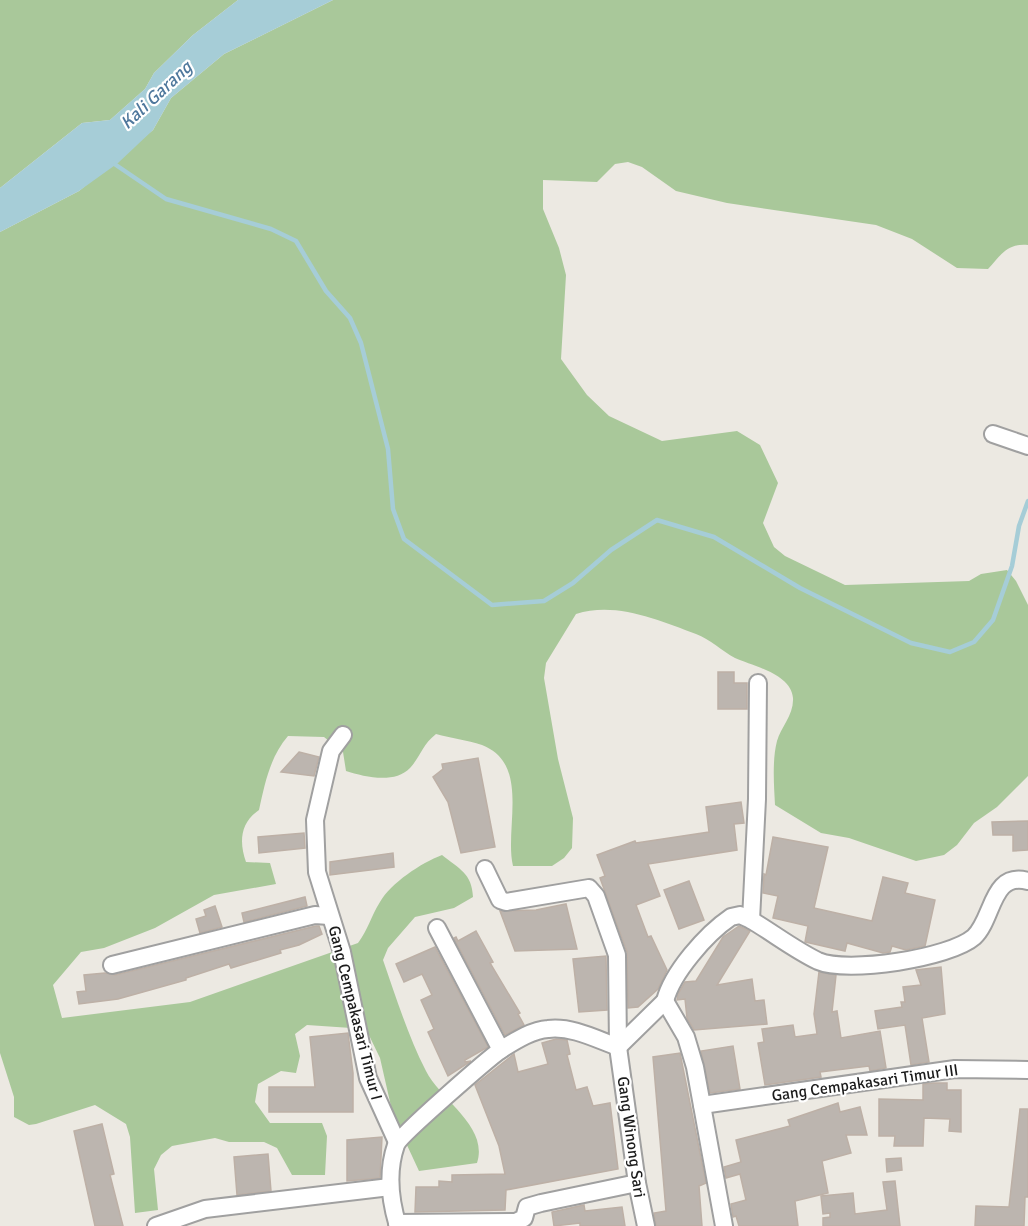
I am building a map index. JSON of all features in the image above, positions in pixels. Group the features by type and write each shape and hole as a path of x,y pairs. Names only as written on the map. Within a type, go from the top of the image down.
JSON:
{"street":[{"path":"993,434 1028,446"},
{"path":"751,920 757,799 758,683"},
{"name":"Gang Cempakasari Timur I","path":"343,735 332,751 315,820 317,872 342,952 368,1078 397,1143"},
{"name":"Gang Winong Sari","path":"485,869 500,900 506,902 589,888 596,896 617,956 618,1047 637,1184 646,1226"},
{"path":"637,1184 527,1207 524,1218 516,1222 397,1224 390,1187 397,1143 501,1050 534,1032 548,1029 569,1029 618,1047 665,1002 669,986 678,970 728,918 740,915 751,920 819,961 835,965 888,964 944,952 962,945 983,926 997,891 1003,884 1017,878 1028,881"},
{"path":"112,965 315,915 329,915"},
{"path":"437,928 501,1050"},
{"path":"665,1002 686,1037 702,1105 724,1226"},
{"name":"Gang Cempakasari Timur III","path":"702,1105 955,1069 1028,1070"},
{"path":"156,1226 205,1209 390,1187"}],"green space":[{"path":"0,0 238,0 193,35 154,73 145,89 110,120 82,123 0,188"},
{"path":"333,0 1028,0 1028,245 1010,248 988,269 957,268 912,239 876,225 727,203 676,191 642,167 628,162 615,164 597,182 543,180 543,209 559,248 566,275 561,359 587,395 609,416 662,441 737,431 760,445 778,483 763,523 774,547 785,556 845,585 969,581 981,574 1007,570 1016,581 1028,605 1028,776 997,807 974,823 957,845 944,855 916,861 849,838 821,833 775,805 775,748 793,704 791,690 786,683 770,672 735,658 696,634 637,614 606,610 576,614 546,663 544,678 558,759 573,818 572,848 564,858 552,866 513,866 511,782 506,767 497,754 482,745 436,734 414,764 404,773 380,778 346,771 343,752 324,737 288,736 272,762 259,810 248,821 242,840 246,862 270,863 276,884 214,895 155,928 104,948 81,952 53,985 62,1018 190,1002 358,943 380,902 391,888 416,868 442,855 467,877 473,897 454,908 415,917 388,948 383,960 408,1030 426,1071 470,1125 476,1137 479,1150 477,1163 419,1171 393,1115 380,1058 366,1029 307,1025 295,1034 300,1056 296,1073 281,1071 258,1084 255,1102 270,1123 322,1123 327,1136 325,1175 292,1175 277,1148 264,1142 229,1142 215,1138 172,1146 161,1155 154,1169 158,1210 135,1213 130,1137 126,1124 95,1105 36,1124 29,1125 14,1117 14,1097 0,1053 0,232 79,191 153,130 171,98 224,54"}],"water":[{"name":"Kali Garang","path":"238,0 333,0 224,54 171,98 153,130 118,163 79,191 0,232 0,188 82,123 110,120 145,89 154,73 193,35"}],"building":[{"path":"718,672 734,672 734,683 747,683 747,709 718,709"},
{"path":"299,752 319,757 314,776 281,772"},
{"path":"478,758 495,847 461,853 448,802 433,777 443,769 442,764"},
{"path":"741,802 744,823 734,824 737,850 648,864 660,896 636,905 648,937 651,936 667,970 658,989 638,1007 628,1008 627,952 600,878 605,876 597,855 635,841 636,843 709,832 706,807"},
{"path":"1028,821 1028,850 1013,851 1013,835 993,835 992,822"},
{"path":"304,833 305,848 259,853 258,837"},
{"path":"773,837 828,847 814,908 872,921 883,877 908,883 905,893 935,900 925,946 906,950 892,946 890,952 883,953 847,943 845,951 805,942 808,926 773,918 778,896 763,893 764,874 766,875"},
{"path":"393,853 394,867 330,875 330,862"},
{"path":"689,881 704,920 679,929 664,890"},
{"path":"305,897 307,906 244,922 242,913"},
{"path":"566,904 577,949 515,951 500,911 536,910"},
{"path":"215,906 222,927 200,933 196,919 206,916 204,910"},
{"path":"319,926 322,934 299,945 280,950 281,953 231,968 229,964 186,978 186,980 118,999 79,1004 77,992 86,991 84,975 105,973 115,975"},
{"path":"739,926 750,931 717,985 752,979 755,1001 764,1000 767,1024 694,1030 687,1018 685,999 677,1000 678,994 685,982 696,981 723,937"},
{"path":"476,931 493,962 490,963 520,1013 518,1014 524,1025 505,1035 454,938 456,937 458,941"},
{"path":"435,947 488,1047 465,1060 465,1062 471,1061 448,1076 428,1032 434,1029 421,1000 432,995 422,974 404,982 396,964"},
{"path":"606,956 607,1010 579,1012 573,959"},
{"path":"941,967 945,1014 922,1018 929,1062 911,1065 905,1025 878,1029 875,1011 902,1007 901,1002 905,1002 903,987 921,985 916,970"},
{"path":"819,972 836,975 832,1012 837,1011 841,1038 880,1031 886,1068 870,1071 869,1066 820,1072 821,1077 765,1085 758,1043 764,1042 762,1029 793,1025 795,1037 817,1034 814,1014"},
{"path":"348,1033 353,1073 353,1112 269,1112 269,1087 315,1087 310,1037"},
{"path":"556,1039 567,1040 570,1054 567,1055 576,1090 587,1087 593,1106 610,1103 618,1169 506,1190 505,1210 415,1212 416,1187 439,1187 439,1181 452,1182 452,1175 505,1174 499,1146 475,1085 514,1054 518,1072 548,1064 542,1043"},
{"path":"733,1046 740,1089 710,1093 701,1051"},
{"path":"680,1053 706,1183 699,1186 702,1226 656,1226 654,1213 666,1211 653,1057"},
{"path":"947,1083 947,1090 961,1090 961,1132 949,1131 950,1119 924,1118 923,1146 894,1146 895,1136 879,1136 879,1099 923,1100 923,1084"},
{"path":"838,1103 840,1112 860,1107 867,1135 846,1135 851,1153 822,1161 828,1193 795,1201 798,1226 739,1226 736,1216 733,1217 731,1204 746,1200 740,1174 726,1178 724,1167 741,1162 736,1140 790,1126 788,1120"},
{"path":"1020,1109 1028,1109 1028,1197 1025,1197 1024,1226 975,1226 976,1206 1009,1207"},
{"path":"102,1124 114,1174 110,1175 123,1226 95,1226 74,1131"},
{"path":"382,1137 380,1178 347,1181 347,1140"},
{"path":"268,1154 271,1191 237,1195 234,1157"},
{"path":"901,1158 902,1170 887,1172 886,1159"},
{"path":"895,1181 900,1226 823,1226 823,1218 830,1217 830,1213 823,1214 821,1196 853,1193 855,1214 887,1210 883,1182"},
{"path":"584,1205 585,1211 622,1207 625,1226 580,1226 580,1223 554,1226 552,1212"}],"waterway":[{"path":"113,163 166,199 271,229 296,241 326,291 350,318 361,343 388,449 393,509 404,539 492,605 544,601 573,583 611,550 657,520 714,537 800,588 911,643 950,652 974,642 993,620 1012,566 1019,526 1028,501"}]}
